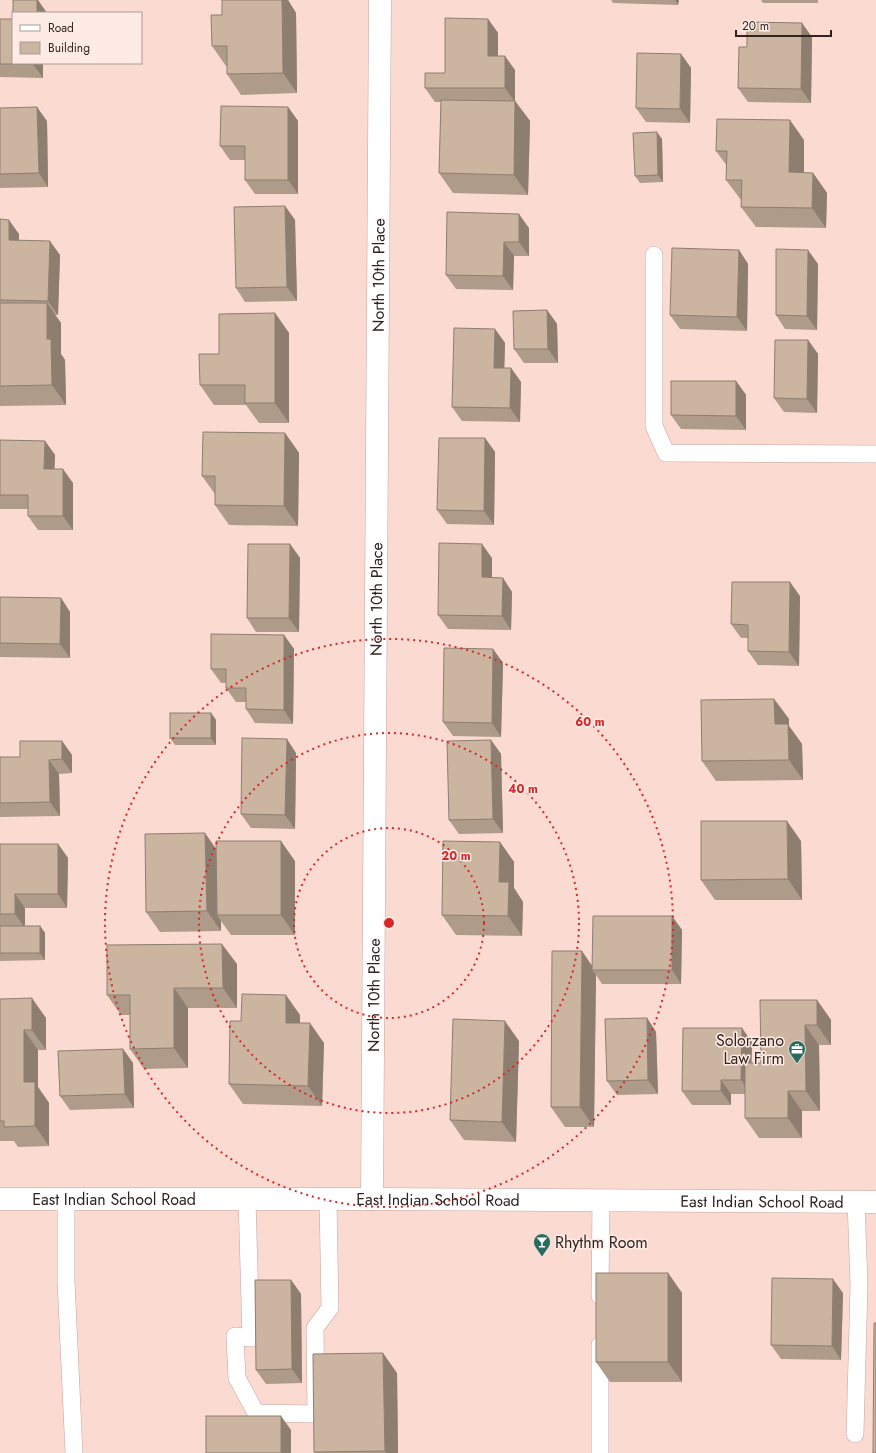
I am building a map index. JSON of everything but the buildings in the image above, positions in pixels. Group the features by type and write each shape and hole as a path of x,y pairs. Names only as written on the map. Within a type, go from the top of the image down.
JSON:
{"street":[{"name":"North 10th Place","path":"372,1199 380,0"},
{"name":"East Indian School Road","path":"0,1199 372,1199 866,1202"}],"lane":[{"path":"654,255 654,426 666,453 876,454"},
{"path":"66,1199 66,1281 74,1453"},
{"path":"247,1199 251,1338 235,1336 237,1378 256,1413 316,1414 314,1328 330,1308 328,1199"},
{"path":"600,1453 601,1200"},
{"path":"855,1434 860,1286 866,1202"}],"place":[{"name":"Solorzano Law Firm","path":"797,1064"},
{"name":"Rhythm Room","path":"542,1257"}]}
